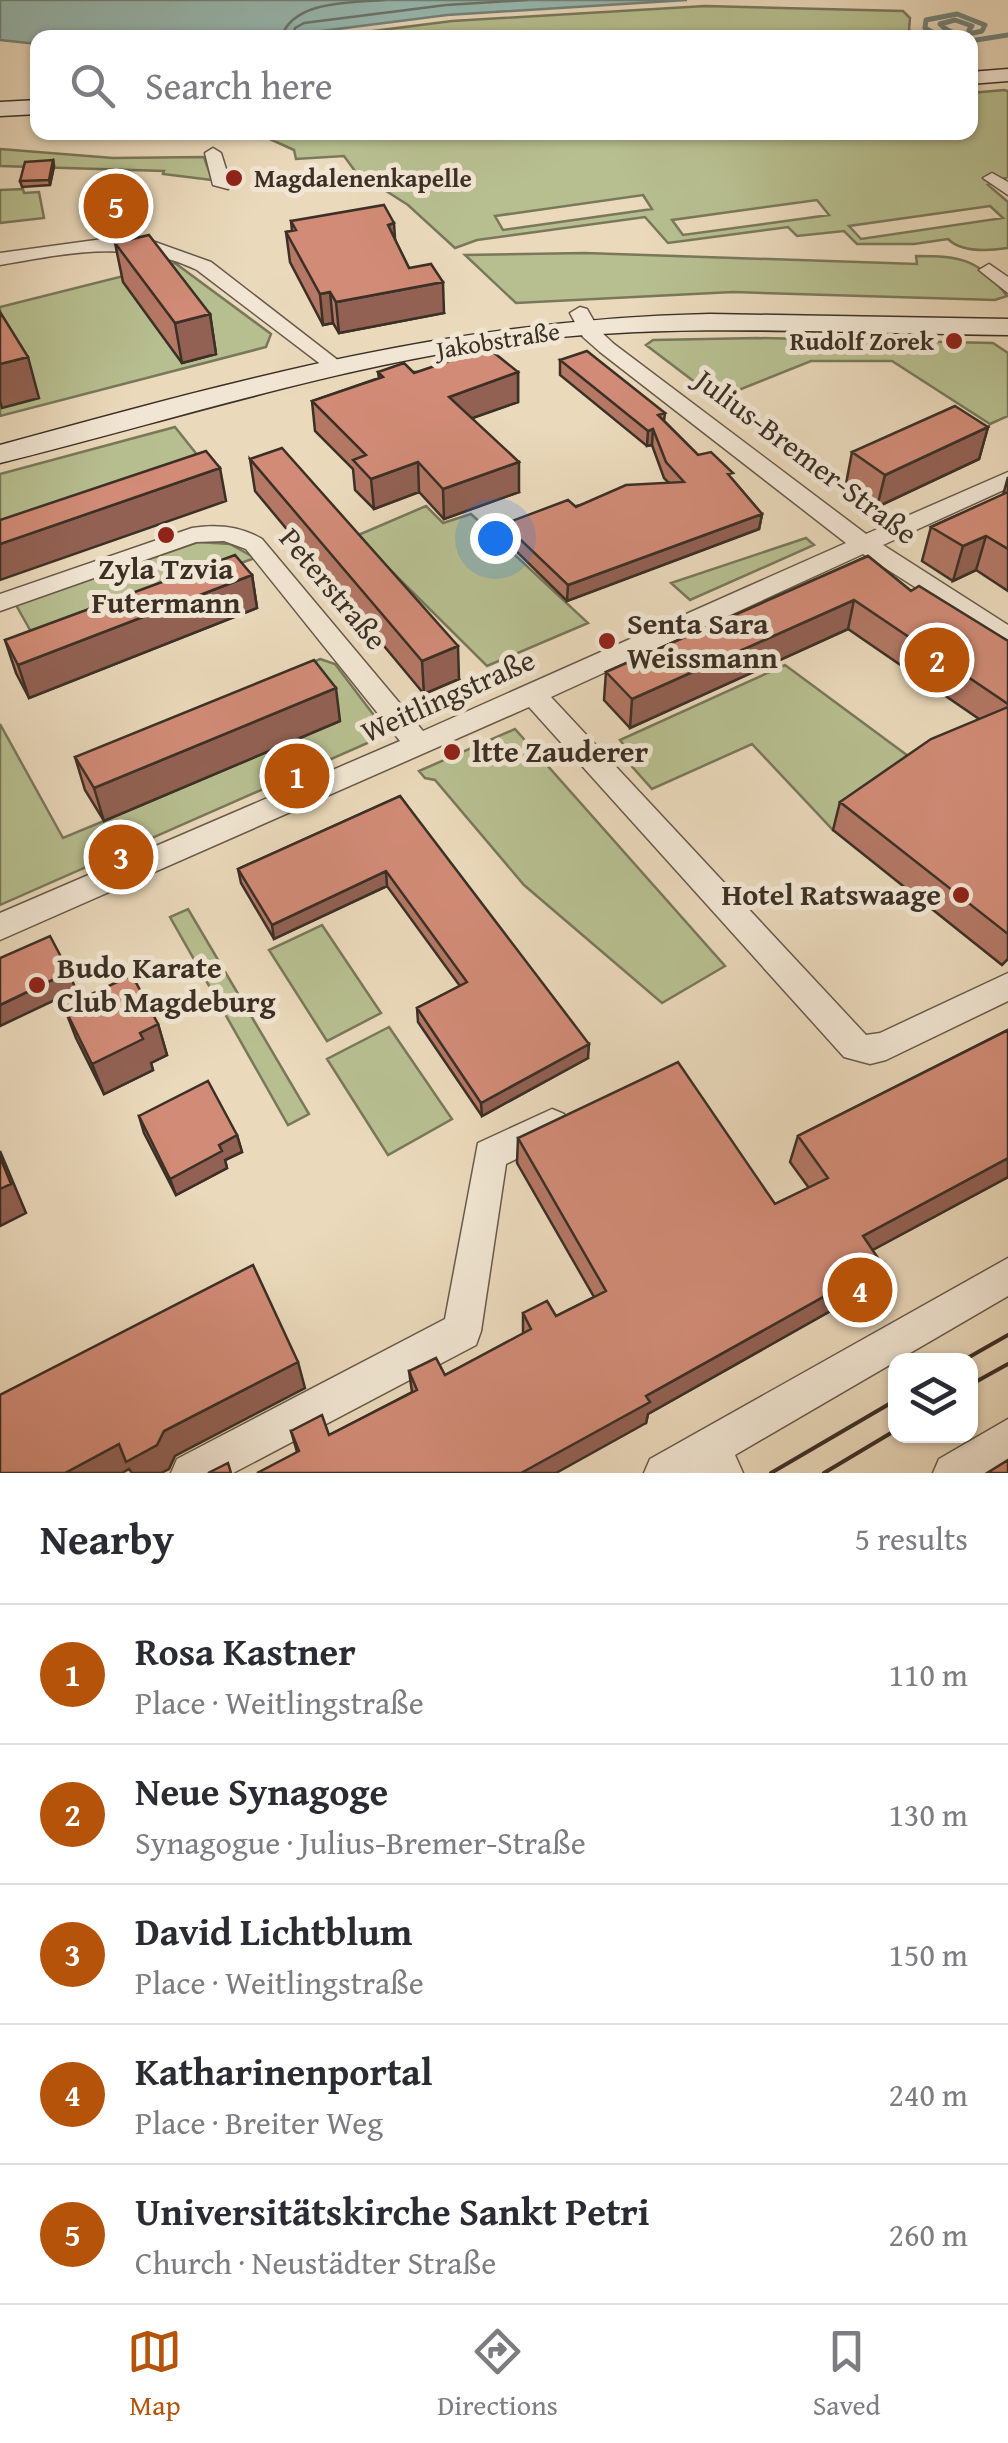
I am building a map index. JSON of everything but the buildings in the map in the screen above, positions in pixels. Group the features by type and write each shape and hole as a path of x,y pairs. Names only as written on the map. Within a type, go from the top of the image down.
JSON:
{"street":[{"path":"978,68 1006,70"},
{"path":"978,76 1006,70"},
{"path":"0,108 30,108"},
{"path":"0,119 30,118"},
{"path":"213,153 222,185"},
{"path":"992,178 1008,190"},
{"path":"0,259 105,244 171,252 204,266 329,361"},
{"path":"989,270 1008,288"},
{"name":"Jakobstraße","path":"0,436 329,361 498,337 583,320 735,307 1008,312"},
{"name":"Jakobstraße","path":"583,320 1008,327"},
{"name":"Julius-Bremer-Straße","path":"583,320 709,428 865,546 1008,637"},
{"name":"Jakobstraße","path":"0,454 329,361"},
{"name":"Weitlingstraße","path":"0,927 533,694 1008,478"},
{"name":"Peterstraße","path":"0,603 182,538 213,532 238,536 254,544 418,744"},
{"path":"533,694 856,1046 870,1050 886,1046 1008,986"},
{"path":"191,1473 462,1331 490,1154 577,1113"},
{"path":"664,1473 716,1460 1008,1276"},
{"path":"952,1473 1008,1439"}],"green space":[{"path":"705,6 903,11 910,18 909,30 381,30 452,21"},
{"path":"1004,90 1008,91 1008,177 988,185 1008,202 1008,248 968,249 948,239 914,244 857,244 844,231 797,236 788,227 668,243 645,217 477,240 455,248 408,205 355,171 344,156 296,159 294,150 272,140 978,140 978,92","holes":["643,195 652,209 503,230 495,216","817,200 829,215 683,235 672,220","990,206 1003,218 861,239 849,226"]},
{"path":"0,149 113,158 204,157 212,180 163,174 164,171 0,166"},
{"path":"23,189 24,193 39,192 44,218 0,223 0,190"},
{"path":"585,253 917,264 916,256 945,257 978,267 1007,296 995,300 733,292 516,303 465,255"},
{"path":"175,263 271,334 266,347 0,416 0,307"},
{"path":"653,340 993,343 1008,353 1008,416 990,424 892,361 811,361 726,395 737,405 729,408 646,345"},
{"path":"175,427 214,476 0,549 0,474"},
{"path":"426,506 443,523 471,514 588,623 487,666 356,536"},
{"path":"806,538 814,545 690,600 671,583"},
{"path":"198,542 230,544 255,558 34,637 16,605"},
{"path":"320,659 335,664 376,718 378,728 372,741 0,905 0,724 63,838 104,821 292,671"},
{"path":"785,665 923,767 833,830 752,744 652,789 619,752 627,749 620,740"},
{"path":"515,729 725,966 662,1003 524,885 435,780 425,778 419,771"},
{"path":"188,909 309,1114 288,1125 170,917"},
{"path":"322,925 381,1013 327,1041 269,950"},
{"path":"389,1027 452,1119 388,1155 327,1059"}],"water":[{"path":"0,0 687,0 447,15 330,30 30,30 30,43 0,40"}],"waterway":[{"path":"928,30 926,20 957,14 985,25 978,32"},
{"path":"949,30 940,24 955,20 972,26 969,30"},
{"path":"978,40 1008,35"}],"tram line":[{"path":"976,1353 1008,1335"},
{"path":"978,1381 1008,1364"},
{"path":"771,1473 888,1405"},
{"path":"824,1473 888,1435"}],"place":[{"name":"Magdalenenkapelle","path":"234,178"},
{"name":"Universitätskirche Sankt Petri","path":"116,206"},
{"name":"Rudolf Zorek","path":"954,341"},
{"name":"Zyla Tzvia Futermann","path":"166,535"},
{"name":"Senta Sara Weissmann","path":"607,641"},
{"name":"Neue Synagoge","path":"937,660"},
{"name":"ltte Zauderer","path":"452,752"},
{"name":"Rosa Kastner","path":"297,776"},
{"name":"David Lichtblum","path":"121,857"},
{"name":"Hotel Ratswaage","path":"961,895"},
{"name":"Budo Karate Club Magdeburg","path":"37,985"},
{"name":"Katharinenportal","path":"860,1290"}]}
